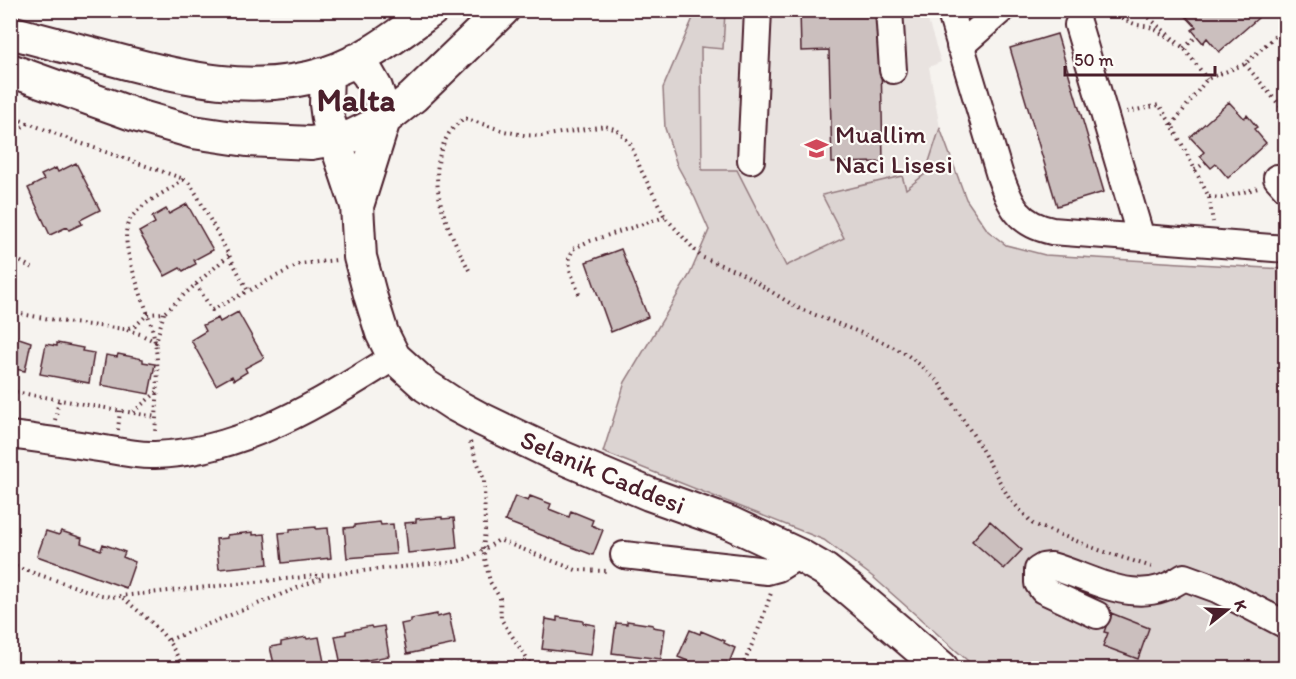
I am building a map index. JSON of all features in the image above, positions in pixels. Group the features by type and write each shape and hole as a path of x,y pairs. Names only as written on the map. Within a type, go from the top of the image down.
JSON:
{"main road":[{"path":"10,32 142,67 228,84 268,84 327,73 356,60 410,22 432,10"},
{"path":"10,70 36,77 108,106 193,132 284,143 334,140 369,129 413,98 503,10"},
{"path":"356,60 376,88 384,120"},
{"name":"Selanik Caddesi","path":"327,73 326,104 334,140 357,206 360,257 382,333 394,357 426,386 455,405 554,454 649,494 730,523 799,555 825,570 848,588 942,669"},
{"name":"Selanik Caddesi","path":"357,206 384,120"}],"street":[{"path":"751,160 758,10"},
{"path":"889,10 893,70"},
{"path":"950,10 1009,199 1025,222 1052,231 1286,249"},
{"path":"960,46 1000,10"},
{"path":"1078,25 1141,237"},
{"path":"10,435 153,456 198,450 279,423 331,396 394,357"},
{"path":"620,563 767,571 778,568 799,555"},
{"path":"1097,615 1043,590 1038,583 1038,570 1051,566 1100,585 1143,592 1166,588 1184,577 1217,589 1286,625"}],"path":[{"path":"1140,10 1184,48 1207,79"},
{"path":"1078,25 1101,15 1115,15 1137,25 1151,27 1173,44 1184,48"},
{"path":"1172,125 1207,79 1245,64 1286,26"},
{"path":"1184,48 1197,36"},
{"path":"1245,64 1286,113"},
{"path":"1106,117 1159,105 1172,125 1209,197 1217,245"},
{"path":"10,116 184,179 197,195 248,291"},
{"path":"469,270 444,217 438,192 440,154 449,133 464,118 523,135 542,136 605,126 616,130 630,143 665,217 701,257 739,272 798,308 879,340 906,354 923,367 939,383 955,407 1009,498 1034,524 1099,550 1184,577"},
{"path":"10,129 29,123"},
{"path":"1195,170 1206,162"},
{"path":"153,456 158,392 156,342 130,258 125,233 128,223 136,212 184,179"},
{"path":"1209,197 1222,198 1281,183"},
{"path":"579,294 570,270 569,259 573,249 587,242 665,217"},
{"path":"156,342 164,313 229,255"},
{"path":"10,256 32,268"},
{"path":"196,284 212,310 300,264 360,257"},
{"path":"10,312 72,323 125,329 156,342"},
{"path":"125,329 135,326 148,314 164,313"},
{"path":"10,391 156,417"},
{"path":"133,412 158,392"},
{"path":"455,405 484,480 483,549 490,582 500,598 501,619 531,665"},
{"path":"10,565 97,594 123,597 430,564 453,564 467,560 499,540 576,570 620,563"},
{"path":"169,640 328,575"},
{"path":"742,669 774,585"},
{"path":"123,597 169,640 183,669"},
{"path":"420,669 492,662 593,669"}],"shaded area":[{"path":"696,11 725,11 723,49 701,47 702,170 737,170 786,266 844,238 822,195 902,176 906,189 925,174 940,128 966,199 988,231 1006,245 1045,255 1285,269 1285,668 976,668 873,577 824,540 603,452 625,382 690,274 709,230 677,165 665,128 663,88"},
{"name":"Muallim Naci Lisesi","path":"725,11 925,11 941,62 929,67 940,128 924,175 906,189 902,176 823,195 844,238 786,266 737,170 702,171 701,47 723,49"}],"building":[{"path":"800,10 880,10 883,162 832,163 829,50 801,51"},
{"path":"1184,10 1251,10 1258,18 1219,52 1207,38 1203,43 1192,30 1196,27 1182,12"},
{"path":"1057,34 1104,192 1057,206 1010,48"},
{"path":"1229,102 1244,118 1247,115 1257,127 1254,129 1266,143 1228,178 1216,164 1211,168 1200,156 1204,152 1190,137"},
{"path":"76,163 100,210 80,220 82,224 69,230 67,227 50,235 28,188 44,180 41,175 56,168 58,172"},
{"path":"187,204 213,250 194,260 196,264 183,271 180,268 165,276 139,232 155,223 152,217 166,209 169,214"},
{"path":"621,249 648,317 611,332 586,262"},
{"path":"238,312 264,358 245,368 247,372 234,380 232,376 216,385 191,340 206,331 203,325 218,318 220,322"},
{"path":"10,335 31,342 25,371 10,368"},
{"path":"57,343 83,348 82,351 94,353 89,383 40,374 46,344 57,346"},
{"path":"118,354 155,364 149,394 101,385 106,355 117,357"},
{"path":"515,496 528,501 530,496 551,504 549,509 569,517 571,511 593,520 591,525 603,530 593,555 505,521"},
{"path":"442,517 442,519 454,518 457,548 408,553 405,523 416,522 416,519"},
{"path":"990,521 1022,550 1004,569 972,541"},
{"path":"380,522 381,525 393,524 396,554 347,558 344,528"},
{"path":"316,527 316,529 328,528 331,558 282,563 279,533 290,532 290,529"},
{"path":"46,531 59,535 61,531 82,538 81,543 101,550 103,544 125,552 123,557 135,562 126,588 37,556"},
{"path":"253,532 253,535 265,534 268,564 219,569 216,539 227,538 227,535"},
{"path":"1111,613 1149,628 1138,659 1103,646 1108,633 1104,632"},
{"path":"437,614 437,617 449,614 455,644 407,654 401,624 411,622 411,619"},
{"path":"557,617 595,625 591,655 542,649 546,619 557,621"},
{"path":"627,621 665,629 661,659 612,653 616,623 627,624"},
{"path":"371,626 372,628 384,626 389,656 341,665 335,636 346,634 346,631"},
{"path":"690,630 700,634 701,631 735,648 727,668 705,668 678,657"},
{"path":"306,637 307,639 319,637 325,667 275,668 270,647 281,645 281,642"}],"place":[{"name":"Muallim Naci Lisesi","path":"817,149"}],"district":[{"name":"Malta","path":"356,100"}]}
